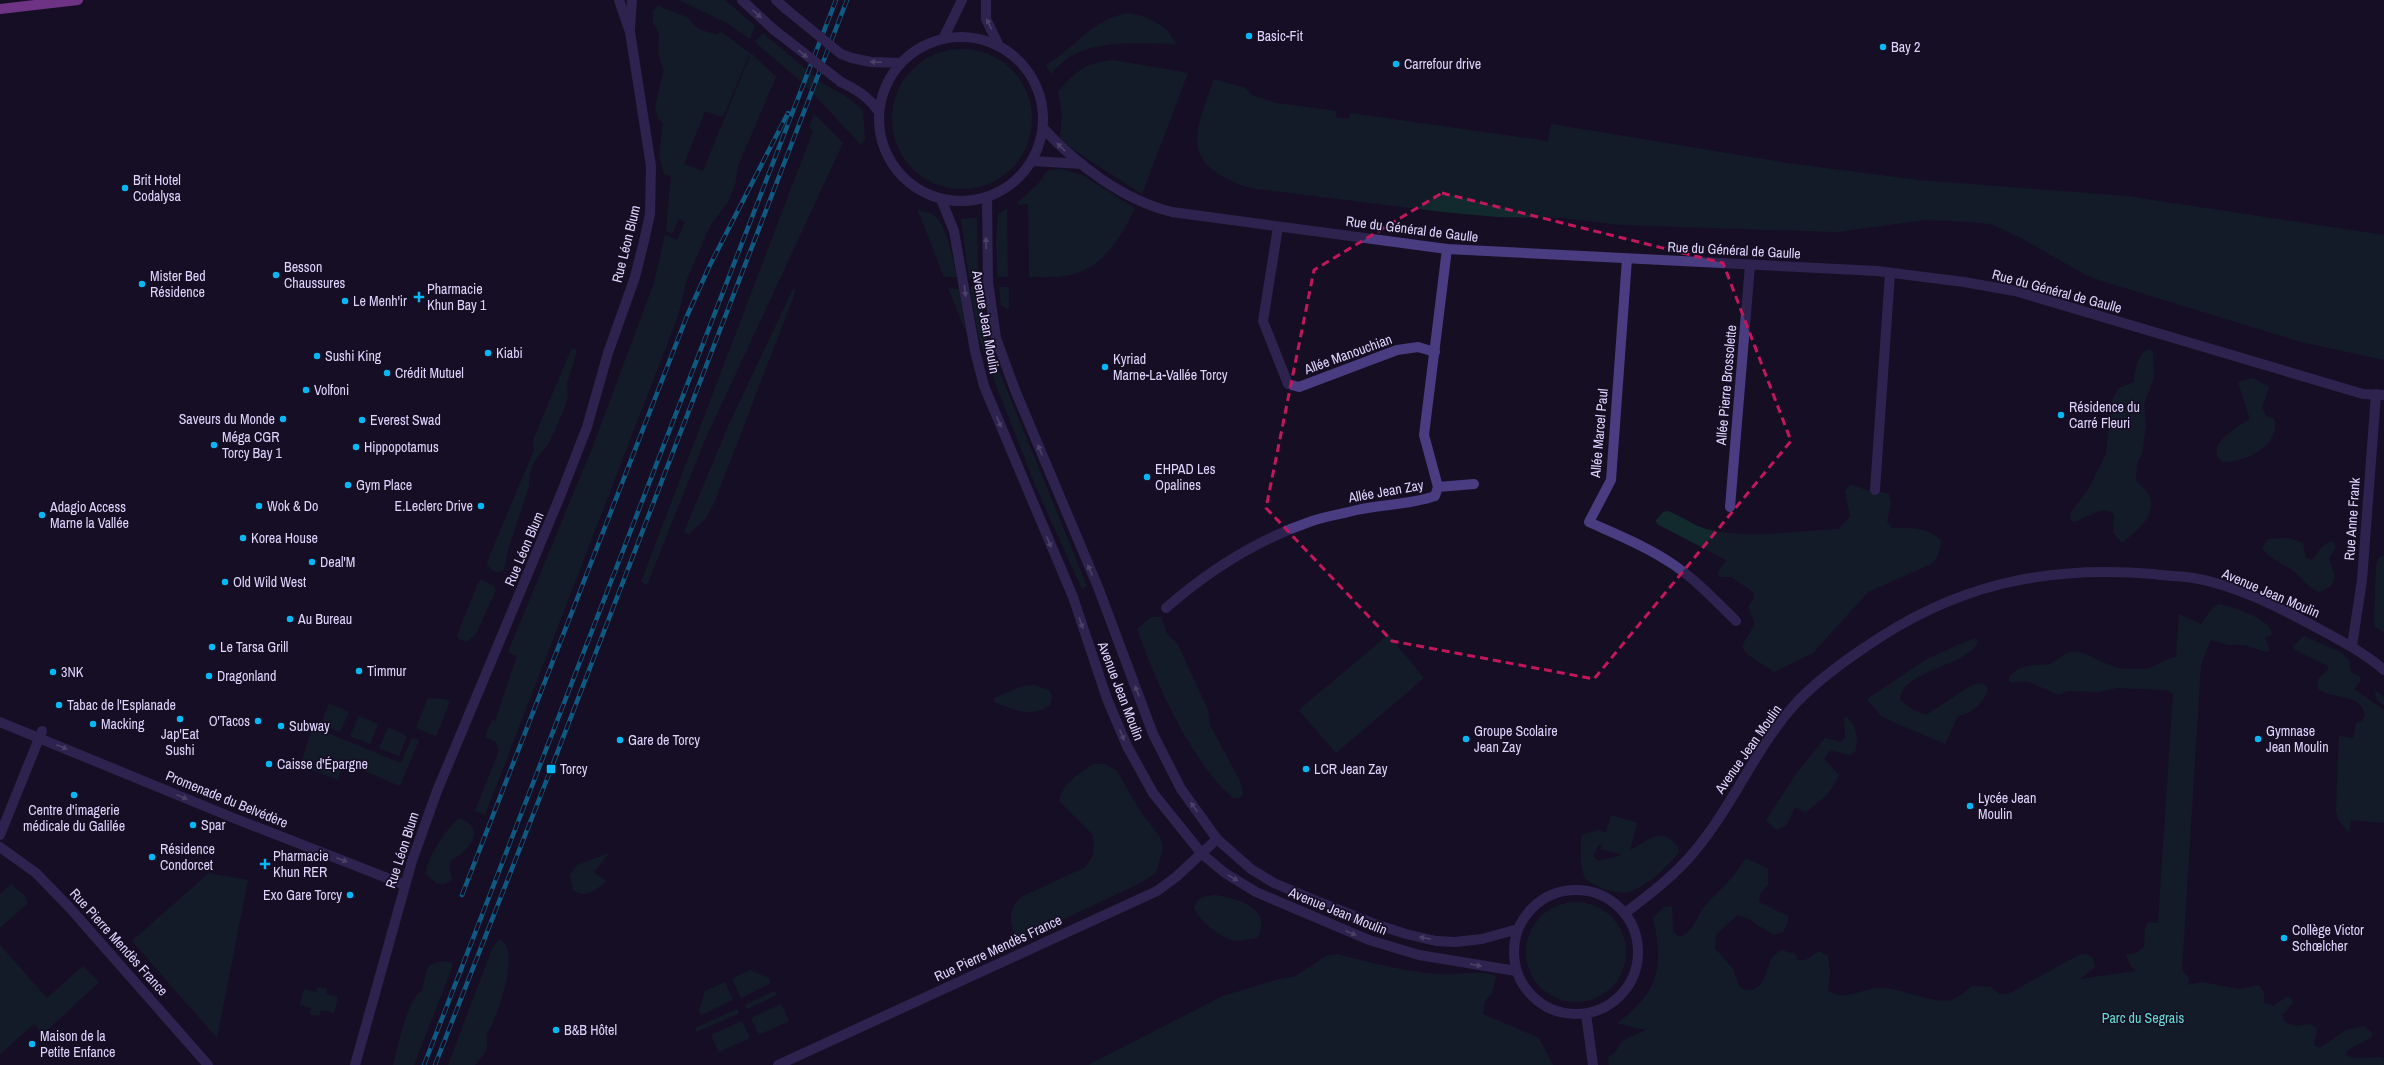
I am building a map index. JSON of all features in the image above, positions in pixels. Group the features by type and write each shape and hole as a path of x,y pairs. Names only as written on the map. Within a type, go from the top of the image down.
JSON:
{"main road":[{"path":"0,8 78,0"}],"street":[{"name":"Rue Léon Blum","path":"355,1065 405,885 437,791 561,494 584,433 644,241 651,206 651,166 630,32 619,0"},
{"name":"Rue Léon Blum","path":"630,32 632,0"},
{"path":"742,0 773,29 841,82 859,92 873,103 879,112"},
{"path":"776,0 841,54 871,62 901,64"},
{"path":"943,39 962,0"},
{"path":"986,0 986,19 999,46"},
{"path":"972,38 999,46 1018,59 1034,81 1043,108 1043,128 1039,145 1032,161 1015,181 988,197 964,202 942,199 911,185 895,168 886,153 881,136 879,112 886,86 901,64 921,48 943,39 972,38"},
{"name":"Rue du Général de Gaulle","path":"1043,128 1062,149 1082,164 1134,198 1159,209 1278,227 1447,249 1890,273 1964,282 2014,291 2363,394 2380,394"},
{"name":"Rue du Général de Gaulle","path":"1032,161 1082,164"},
{"name":"Avenue Jean Moulin","path":"988,197 987,258 990,307 996,338 1006,367 1098,587 1157,743 1181,790 1217,839 1251,869 1274,883 1372,923 1406,934 1436,941 1456,942 1482,939 1518,928"},
{"name":"Avenue Jean Moulin","path":"942,199 954,231 975,351 984,386 1073,597 1107,699 1127,746 1153,793 1202,854 1225,873 1256,892 1369,940 1419,955 1516,971"},
{"name":"Allée Manouchian","path":"1278,227 1263,321 1288,384 1299,387 1397,350 1418,347 1435,352"},
{"name":"Allée Jean Zay","path":"1166,608 1193,584 1228,562 1270,539 1312,520 1360,510 1420,502 1435,496 1438,487 1424,435 1447,249"},
{"name":"Allée Marcel Paul","path":"1626,259 1611,480 1589,522 1633,541 1674,565 1705,590 1736,621"},
{"name":"Allée Pierre Brossolette","path":"1730,507 1750,265"},
{"path":"1875,490 1890,273"},
{"name":"Rue Anne Frank","path":"2352,646 2362,580 2380,394"},
{"path":"1438,487 1474,484"},
{"name":"Avenue Jean Moulin","path":"1625,913 1659,887 1696,851 1761,748 1796,704 1815,685 1875,640 1921,613 1953,598 2010,581 2059,574 2115,571 2194,578 2243,593 2296,617 2352,646 2384,670"},
{"name":"Promenade du Belvédère","path":"0,722 41,734 405,885"},
{"path":"0,835 41,734"},
{"name":"Rue Pierre Mendès France","path":"778,1065 1157,891 1202,854 1217,839"},
{"name":"Rue Pierre Mendès France","path":"0,847 36,873 69,907 208,1065"},
{"path":"1580,889 1605,896 1625,913 1636,932 1639,954 1635,975 1624,993 1610,1004 1586,1014 1564,1014 1543,1006 1526,991 1516,971 1513,950 1518,928 1532,907 1554,893 1580,889"},
{"path":"1586,1014 1593,1065"}],"highlighted area":[{"path":"1442,193 1723,263 1791,441 1594,679 1392,641 1266,508 1314,270"}],"green space":[{"path":"679,0 725,0 755,26 750,39 727,23"},
{"path":"658,6 687,17 698,29 718,35 720,31 750,53 723,117 705,111 684,164 703,171 751,53 776,77 738,166 735,185 728,202 710,226 687,279 678,316 485,815 475,811 499,751 495,741 485,737 492,720 495,721 517,656 508,652 593,446 654,283 665,235 677,240 685,222 679,219 672,234 666,231 671,176 664,174 659,155 663,123 657,117 655,107 664,70 658,53 659,33 653,22 653,11"},
{"path":"1128,13 1142,16 1156,22 1168,32 1176,44 1125,43 1092,48 1077,53 1063,62 1051,74 1046,65 1094,28 1115,17"},
{"path":"763,33 821,82 848,98 863,110 865,140 861,145 806,86 755,42"},
{"path":"969,49 989,54 1012,69 1027,92 1031,105 1031,133 1027,146 1012,169 989,184 976,188 955,189 935,184 912,169 897,146 893,133 892,112 897,92 912,69 935,54 948,50"},
{"path":"1113,60 1188,73 1142,194 1074,150 1060,138 1062,115 1058,92 1069,79 1081,70 1096,63"},
{"path":"1214,79 1245,88 1252,95 1276,103 1336,111 1336,117 1349,119 1350,113 1548,141 1551,124 1787,163 1918,180 2126,196 2384,235 2384,360 2301,342 2102,281 2086,275 2021,238 1991,224 1925,220 1837,232 1621,225 1562,218 1497,217 1443,212 1250,188 1227,179 1212,169 1202,158 1198,146 1198,133 1201,117"},
{"path":"814,114 843,143 704,442 647,585 641,582 813,131 809,127"},
{"path":"1061,169 1082,175 1135,208 1124,230 1110,250 1092,266 1082,271 1065,276 1029,277 1028,204 1017,205 1018,202 1039,183 1048,170"},
{"path":"917,208 932,214 938,219 946,234 957,277 944,277"},
{"path":"1007,208 1008,277 998,277 996,244 998,215"},
{"path":"977,218 978,277 969,277 961,219"},
{"path":"970,287 979,287 985,329 993,356 1087,586 1082,589 1038,492 991,372 978,335"},
{"path":"999,287 1009,287 1009,307 1007,309 1001,305"},
{"path":"948,288 959,289 966,332"},
{"path":"793,289 796,290 715,501 706,518 689,534 684,532 729,424"},
{"path":"574,348 577,352 567,383 568,396 565,407 550,441 534,462 530,472 529,487 508,550 504,570 498,572 491,570 487,562 534,450 533,440 571,350"},
{"path":"2150,349 2153,352 2154,378 2144,404 2146,425 2142,454 2137,463 2136,480 2150,497 2150,512 2143,524 2122,543 2113,532 2114,514 2109,511 2099,511 2074,522 2071,520 2070,513 2088,490 2106,454 2112,400 2119,388 2134,382 2139,358"},
{"path":"2253,378 2269,387 2262,408 2267,417 2274,418 2275,428 2273,436 2267,444 2251,455 2242,459 2223,462 2218,456 2217,450 2219,443 2230,432 2250,419 2238,382"},
{"path":"1850,485 1866,490 1889,494 1891,504 1887,521 1892,528 1924,530 1936,536 1941,540 1938,556 1931,564 1868,592 1813,653 1774,672 1747,654 1742,646 1755,624 1748,607 1754,598 1753,592 1731,577 1720,577 1718,573 1726,560 1657,524 1656,520 1663,512 1668,511 1704,529 1742,534 1774,534 1839,529 1850,516 1845,491"},
{"path":"2288,538 2303,543 2306,558 2312,560 2322,547 2330,541 2334,543 2336,547 2329,558 2335,577 2331,586 2320,592 2313,589 2293,571 2270,556 2262,548 2268,539"},
{"path":"2381,556 2384,556 2384,632 2375,627 2374,623 2376,566 2378,559"},
{"path":"482,580 494,586 496,590 476,634 467,642 459,639 457,635 479,581"},
{"name":"Parc du Segrais","path":"2219,604 2242,611 2259,619 2271,629 2272,635 2265,638 2270,650 2266,652 2245,645 2229,645 2211,640 2201,664 2182,970 2189,978 2188,985 2202,982 2239,989 2259,985 2264,992 2264,1003 2273,1006 2288,996 2292,999 2293,1003 2282,1015 2285,1022 2295,1026 2311,1024 2317,1029 2314,1045 2320,1048 2346,1030 2364,1026 2372,1033 2372,1037 2348,1050 2345,1055 2354,1058 2381,1057 2384,1059 2384,1065 1609,1065 1608,1057 1614,1054 1622,1041 1649,1028 1641,1029 1617,1023 1642,1001 1650,990 1655,978 1658,965 1658,951 1657,935 1653,918 1664,907 1672,906 1673,931 1679,937 1684,935 1694,925 1709,901 1735,874 1744,860 1748,859 1768,869 1768,885 1760,894 1759,902 1788,916 1788,922 1783,932 1773,935 1749,919 1737,915 1716,935 1715,948 1733,969 1739,986 1745,990 1752,990 1761,984 1773,956 1781,950 1795,954 1798,960 1805,960 1819,951 1828,956 1830,973 1828,991 1841,995 1853,994 1871,989 1887,988 1943,1001 1957,998 1972,986 1991,987 1999,994 2008,994 2079,955 2087,954 2093,958 2095,967 2080,979 2136,971 2130,965 2126,955 2138,952 2144,947 2145,929 2149,922 2158,923 2173,694 2166,690 2117,688 2099,692 2067,691 2059,695 2029,682 2009,682 2009,677 2020,668 2049,664 2068,653 2073,652 2087,654 2120,668 2149,668 2176,657 2179,614 2201,624 2212,608"},
{"path":"1151,617 1161,617 1167,634 1177,643 1208,710 1210,725 1240,781 1243,794 1240,798 1233,798 1212,776 1189,742 1169,706 1137,629"},
{"path":"1388,635 1424,678 1336,753 1299,710"},
{"path":"2304,636 2342,653 2349,660 2351,672 2359,676 2361,680 2354,689 2384,710 2384,823 2351,820 2349,833 2338,819 2336,810 2339,736 2353,738 2356,723 2362,721 2365,715 2358,703 2318,689 2318,679 2328,670 2328,666 2295,650 2293,646"},
{"path":"1974,638 1978,642 1972,650 1962,657 1922,675 1911,682 1903,690 1900,700 1913,710 1926,715 1972,685 1982,683 1988,688 1981,703 1973,710 1958,716 1945,744 1882,717 1867,699 1927,659"},
{"path":"1034,685 1049,690 1052,697 1050,705 1044,709 1030,712 1016,710 995,702 994,698 1023,686"},
{"path":"2375,690 2384,697 2384,705 2377,700"},
{"path":"428,698 446,699 450,702 436,736 416,728"},
{"path":"329,704 349,712 340,732 321,724"},
{"path":"359,716 378,724 370,744 350,736"},
{"path":"1846,717 1855,728 1857,743 1855,752 1850,755 1830,750 1824,759 1839,775 1833,787 1821,801 1805,812 1795,807 1786,826 1776,830 1766,820 1796,774 1825,738 1841,742 1845,738 1844,719"},
{"path":"313,727 401,763 412,738 419,740 400,786 345,763 338,780 300,765"},
{"path":"388,727 407,736 399,756 379,748"},
{"path":"1094,764 1105,764 1117,771 1140,811 1160,837 1163,848 1156,873 1138,884 1022,939 1017,938 1012,928 1011,916 1017,901 1021,897 1086,867 1093,855 1093,835 1059,801 1061,794 1072,779"},
{"path":"1611,815 1637,823 1630,850 1649,839 1660,836 1672,840 1678,847 1679,852 1663,870 1636,889 1624,893 1607,890 1586,879 1584,876 1581,858 1582,835 1599,830 1606,833","holes":["1602,844 1601,849 1622,855 1598,861 1593,856 1598,846"]},
{"path":"460,818 467,822 474,830 473,839 466,849 450,863 452,880 444,884 436,883 427,875 429,862 444,835"},
{"path":"609,853 594,872 606,881 590,892 582,894 573,890 570,875 577,865"},
{"path":"209,873 248,880 217,1038 132,941"},
{"path":"11,884 24,895 28,903 0,928 0,894"},
{"path":"1215,895 1242,902 1257,912 1261,919 1261,928 1257,938 1235,941 1226,938 1200,918 1194,907 1202,898"},
{"path":"1576,902 1595,906 1611,917 1622,933 1626,952 1622,971 1611,987 1595,998 1576,1002 1557,998 1541,987 1530,971 1526,952 1530,933 1541,917 1557,906"},
{"path":"500,940 506,946 509,956 508,970 502,999 487,1034 486,1050 475,1065 448,1065 492,949 497,941"},
{"path":"0,945 47,998 83,966 99,982 43,1034 34,1024 0,1054"},
{"path":"1337,954 1425,973 1482,973 1496,976 1492,993 1485,1001 1483,1014 1539,1038 1553,1065 1088,1065 1223,996 1279,979 1294,977 1326,956"},
{"path":"442,961 451,962 453,965 414,1065 393,1065 400,1036 408,1013 417,996 422,991 426,972 430,965"},
{"path":"750,970 769,978 771,983 741,998 732,979"},
{"path":"725,982 733,1000 701,1015 699,1011 705,991"},
{"path":"318,987 327,989 326,994 338,997 334,1013 321,1010 319,1016 309,1014 311,1008 300,1005 304,989 316,992"},
{"path":"775,991 777,995 747,1009 745,1005"},
{"path":"781,1004 789,1021 759,1035 751,1018"},
{"path":"737,1009 739,1013 697,1032 695,1028"},
{"path":"742,1021 750,1038 719,1052 711,1035"}],"railway":[{"path":"424,1065 836,0"},
{"path":"435,1065 551,769 847,0"},
{"path":"462,895 687,316 710,265 788,113"}],"place":[{"name":"Basic-Fit","path":"1249,36"},
{"name":"Bay 2","path":"1883,47"},
{"name":"Carrefour drive","path":"1396,64"},
{"name":"Brit Hotel Codalysa","path":"125,188"},
{"name":"Besson Chaussures","path":"276,275"},
{"name":"Mister Bed Résidence","path":"142,284"},
{"name":"Pharmacie Khun Bay 1","path":"419,297"},
{"name":"Le Menh'ir","path":"345,301"},
{"name":"Kiabi","path":"488,353"},
{"name":"Sushi King","path":"317,356"},
{"name":"Kyriad Marne-La-Vallée Torcy","path":"1105,367"},
{"name":"Crédit Mutuel","path":"387,373"},
{"name":"Volfoni","path":"306,390"},
{"name":"Résidence du Carré Fleuri","path":"2061,415"},
{"name":"Saveurs du Monde","path":"283,419"},
{"name":"Everest Swad","path":"362,420"},
{"name":"Méga CGR Torcy Bay 1","path":"214,445"},
{"name":"Hippopotamus","path":"356,447"},
{"name":"EHPAD Les Opalines","path":"1147,477"},
{"name":"Gym Place","path":"348,485"},
{"name":"Wok & Do","path":"259,506"},
{"name":"E.Leclerc Drive","path":"481,506"},
{"name":"Adagio Access Marne la Vallée","path":"42,515"},
{"name":"Korea House","path":"243,538"},
{"name":"Deal'M","path":"312,562"},
{"name":"Old Wild West","path":"225,582"},
{"name":"Au Bureau","path":"290,619"},
{"name":"Le Tarsa Grill","path":"212,647"},
{"name":"Timmur","path":"359,671"},
{"name":"3NK","path":"53,672"},
{"name":"Dragonland","path":"209,676"},
{"name":"Tabac de l'Esplanade","path":"59,705"},
{"name":"Jap'Eat Sushi","path":"180,719"},
{"name":"O'Tacos","path":"258,721"},
{"name":"Macking","path":"93,724"},
{"name":"Subway","path":"281,726"},
{"name":"Groupe Scolaire Jean Zay","path":"1466,739"},
{"name":"Gymnase Jean Moulin","path":"2258,739"},
{"name":"Gare de Torcy","path":"620,740"},
{"name":"Caisse d'Épargne","path":"269,764"},
{"name":"Torcy","path":"551,769"},
{"name":"LCR Jean Zay","path":"1306,769"},
{"name":"Centre d'imagerie médicale du Galilée","path":"74,795"},
{"name":"Lycée Jean Moulin","path":"1970,806"},
{"name":"Spar","path":"193,825"},
{"name":"Résidence Condorcet","path":"152,857"},
{"name":"Pharmacie Khun RER","path":"265,864"},
{"name":"Exo Gare Torcy","path":"350,895"},
{"name":"Collège Victor Schœlcher","path":"2284,938"},
{"name":"B&B Hôtel","path":"556,1030"},
{"name":"Maison de la Petite Enfance","path":"32,1044"}]}
